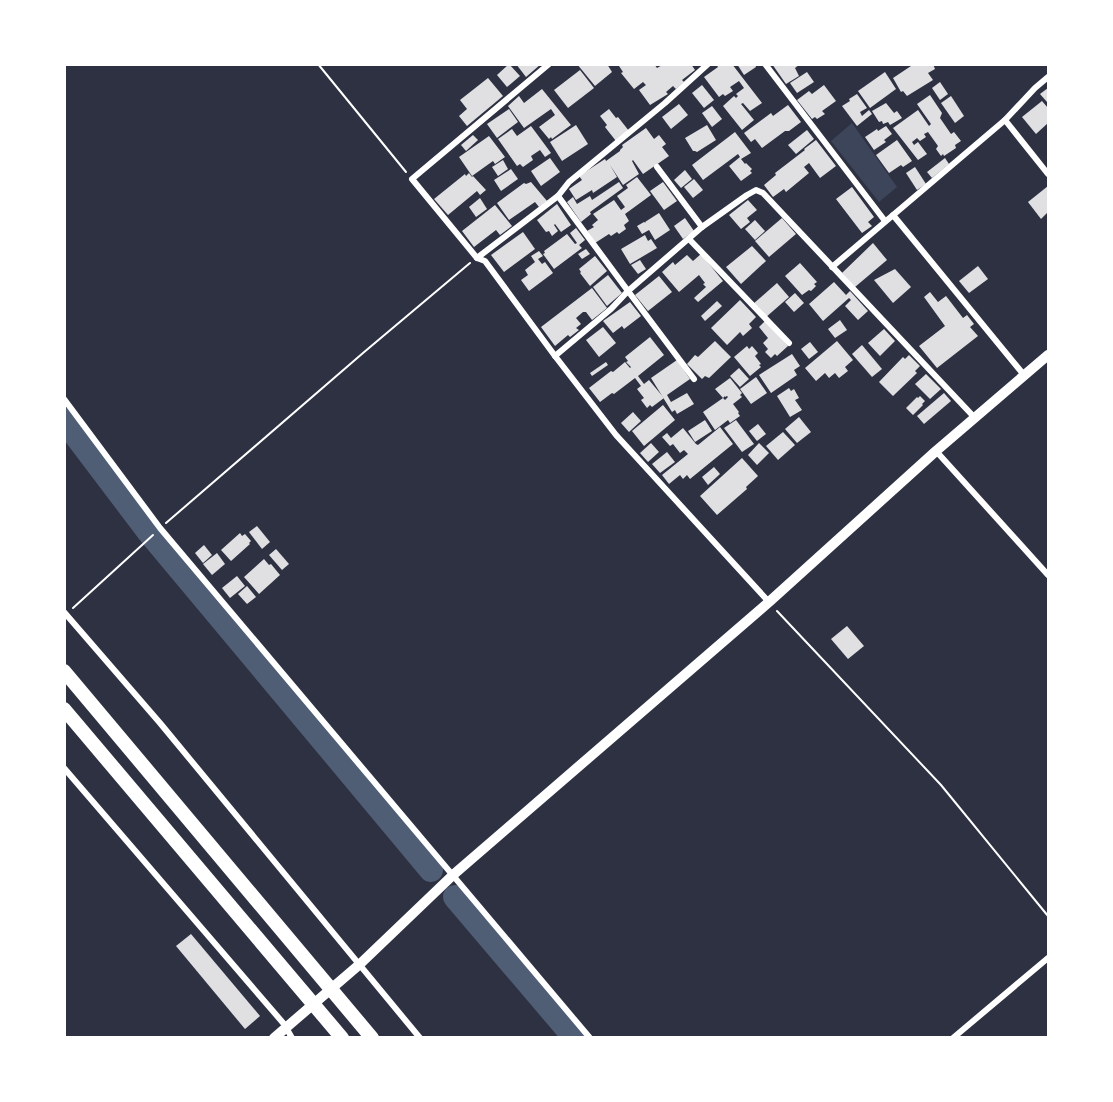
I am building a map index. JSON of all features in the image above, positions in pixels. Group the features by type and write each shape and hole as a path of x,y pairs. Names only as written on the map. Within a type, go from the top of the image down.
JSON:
{"highway":[{"path":"64,671 371,1036"},
{"path":"64,709 342,1038"}],"main road":[{"path":"274,1038 289,1032 453,876 769,602 936,451 1048,354"}],"street":[{"path":"549,64 412,179 477,258 485,261 616,435 769,602"},
{"path":"477,258 558,196 569,182 665,103 708,64"},
{"path":"765,64 885,221"},
{"path":"832,267 1005,120 1048,77"},
{"path":"1005,120 1048,174"},
{"path":"657,167 702,227"},
{"path":"555,356 702,227 756,190 763,193 975,418"},
{"path":"558,196 694,379"},
{"path":"893,215 1024,375"},
{"path":"689,239 789,343"},
{"path":"64,399 158,530 407,819 590,1038"},
{"path":"936,451 1048,574"},
{"path":"65,613 153,715 420,1038"},
{"path":"64,768 289,1032"},
{"path":"953,1038 1048,958"}],"path":[{"path":"318,64 412,179"},
{"path":"65,613 363,352 477,258"},
{"path":"769,602 940,785 1048,916"}],"shaded area":[{"path":"852,123 897,187 879,202 831,141"}],"building":[{"path":"509,64 520,76 507,87 497,75"},
{"path":"516,64 541,64 526,77"},
{"path":"577,64 607,64 612,72 595,86"},
{"path":"621,64 654,64 657,68 664,64 691,64 695,70 682,80 684,82 676,89 673,86 666,92 668,94 650,105 639,90 646,85 643,82 634,89 621,73 623,72 619,66"},
{"path":"716,64 732,64 762,103 750,111 743,103 741,104 754,120 742,130 723,106 734,96 736,98 738,96 736,94 744,88 739,81 730,87 733,91 719,97 704,77 718,67"},
{"path":"737,64 755,64 756,67 744,75"},
{"path":"772,64 800,64 795,68 799,76 786,84"},
{"path":"914,64 933,64 935,69 928,73 933,80 907,96 903,91 901,92 893,78"},
{"path":"580,70 594,88 568,108 554,90"},
{"path":"807,72 814,82 797,93 790,83"},
{"path":"885,72 896,89 870,108 858,91"},
{"path":"488,78 503,96 467,126 459,116 467,109 460,100"},
{"path":"940,82 948,94 940,100 932,88"},
{"path":"702,85 714,100 704,108 692,93"},
{"path":"824,85 836,101 822,111 825,114 812,119 797,100 809,91 812,94"},
{"path":"1048,88 1048,101 1047,102 1040,94"},
{"path":"542,89 571,125 552,139 551,137 549,139 539,127 555,115 551,109 524,128 508,106 519,96 524,103"},
{"path":"857,94 867,108 860,112 862,116 869,110 872,114 857,126 842,106"},
{"path":"930,95 942,113 940,118 951,134 954,132 961,141 955,145 956,148 941,156 936,149 938,146 928,132 924,134 926,137 920,141 917,138 912,142 914,145 918,142 927,154 918,160 893,128 918,110 929,126 931,124 917,104"},
{"path":"951,96 964,116 955,123 941,103"},
{"path":"1042,101 1048,108 1048,123 1036,134 1022,117"},
{"path":"886,103 894,113 897,111 902,118 890,125 888,122 883,124 882,121 879,122 872,111"},
{"path":"679,104 688,115 671,129 662,117"},
{"path":"788,105 801,122 762,148 755,139 751,142 744,133 771,113 773,116"},
{"path":"712,106 722,119 712,127 702,113"},
{"path":"509,109 518,122 497,138 487,124"},
{"path":"609,109 629,131 616,141 600,116"},
{"path":"576,125 588,144 562,161 550,142"},
{"path":"707,125 716,140 697,152 693,151 685,138"},
{"path":"531,126 551,153 545,157 540,150 531,156 533,160 523,167 520,164 517,166 498,139 512,129 517,136"},
{"path":"886,126 892,134 884,140 886,142 874,150 865,137"},
{"path":"646,128 654,139 659,135 666,144 662,147 669,156 643,174 633,160 639,174 623,185 610,165 617,177 593,193 592,190 576,200 569,189 582,180 579,176 620,151 622,145"},
{"path":"807,130 814,139 796,154 788,145"},
{"path":"735,132 751,153 741,159 752,169 750,171 752,173 741,181 729,166 740,157 738,154 703,180 692,165"},
{"path":"473,135 478,140 466,151 461,145"},
{"path":"489,136 505,157 495,164 493,161 472,176 459,157"},
{"path":"816,140 836,166 820,178 809,163 804,167 809,173 786,192 784,189 773,197 764,185 776,175 775,173"},
{"path":"897,140 912,161 889,173 876,155"},
{"path":"550,158 560,172 541,186 531,171"},
{"path":"945,158 949,164 932,178 927,172"},
{"path":"503,160 508,169 498,176 492,167"},
{"path":"915,167 926,184 917,190 906,173"},
{"path":"511,169 518,179 501,191 494,180"},
{"path":"685,170 692,179 681,188 674,180"},
{"path":"469,173 486,190 480,195 477,191 448,215 434,199"},
{"path":"637,177 651,195 625,214 629,221 624,225 626,229 619,234 617,232 611,236 609,234 595,243 587,231 594,227 592,225 598,220 593,214 614,200 621,210 625,207 617,196"},
{"path":"694,179 703,190 693,198 684,187"},
{"path":"531,182 547,201 539,207 535,202 509,220 497,203 524,183"},
{"path":"619,182 623,188 590,212 591,214 581,222 567,202 573,197 577,204 590,196 592,200"},
{"path":"663,182 677,201 664,210 650,191"},
{"path":"1048,186 1048,212 1041,219 1028,202"},
{"path":"852,187 874,217 868,222 872,226 862,233 836,199"},
{"path":"480,198 487,209 476,217 469,207"},
{"path":"748,200 757,210 747,218 750,222 741,229 729,215"},
{"path":"557,204 571,225 561,232 555,224 558,231 552,236 537,220"},
{"path":"495,205 512,226 500,235 496,230 474,247 462,231"},
{"path":"659,213 670,230 655,240 649,230 642,234 637,226 646,223"},
{"path":"685,218 694,231 683,239 674,226"},
{"path":"782,218 796,234 769,257 755,241"},
{"path":"755,220 765,231 755,240 745,229"},
{"path":"576,228 585,240 579,245 582,248 554,269 543,254 544,251 567,234 575,244 577,243 570,233"},
{"path":"523,232 535,249 504,272 491,255"},
{"path":"645,235 648,241 651,239 657,248 630,264 621,249"},
{"path":"873,243 887,260 855,287 842,273"},
{"path":"752,246 766,261 741,284 726,267"},
{"path":"586,249 590,254 582,259 578,254"},
{"path":"539,251 543,256 538,259 542,264 545,262 553,273 529,291 521,280 528,275 525,270 535,262 531,256"},
{"path":"701,254 723,281 698,302 694,298 706,287 699,275 679,292 662,272 673,262 675,265 687,255 693,261"},
{"path":"595,256 607,271 590,286 579,269"},
{"path":"640,260 646,269 638,274 631,265"},
{"path":"800,263 817,282 811,291 802,295 785,276"},
{"path":"978,266 988,279 969,293 959,281"},
{"path":"895,269 911,287 893,303 874,280"},
{"path":"608,275 622,293 607,306 593,287"},
{"path":"659,276 672,292 648,311 635,295"},
{"path":"834,282 846,295 850,291 868,311 858,320 845,306 851,300 849,298 823,321 809,304"},
{"path":"777,283 789,297 765,318 753,304"},
{"path":"592,288 607,308 592,320 586,312 583,312 576,318 581,324 576,328 579,330 570,337 568,335 555,346 541,327"},
{"path":"930,292 938,302 946,296 963,318 967,315 974,324 970,327 978,336 937,368 919,346 945,326 924,297"},
{"path":"795,293 804,303 794,312 785,302"},
{"path":"740,300 756,317 749,324 752,328 743,336 740,332 727,345 711,328"},
{"path":"717,301 722,306 705,321 701,316"},
{"path":"630,302 641,316 624,329 622,326 613,333 603,321"},
{"path":"840,320 847,330 835,338 828,329"},
{"path":"765,321 788,346 777,356 775,354 771,358 765,352 768,349 763,343 768,338 759,327"},
{"path":"603,327 616,343 599,357 586,340"},
{"path":"884,329 895,341 880,356 868,343"},
{"path":"650,337 664,355 638,376 644,384 649,380 664,398 647,408 641,400 644,398 637,389 641,386 635,378 600,402 589,388 625,362 630,368 625,357"},
{"path":"715,341 731,357 709,378 705,376 702,379 687,364 695,355 698,357"},
{"path":"837,341 853,360 845,367 848,371 839,378 835,373 829,378 825,373 816,381 805,368"},
{"path":"810,342 818,352 809,359 801,349"},
{"path":"862,345 882,369 872,377 852,354"},
{"path":"747,346 749,349 752,346 758,353 755,356 761,364 759,365 761,367 750,376 734,357"},
{"path":"792,354 800,366 794,370 797,375 771,393 759,375"},
{"path":"909,355 920,366 915,371 917,373 893,396 879,382 903,357 905,359"},
{"path":"677,360 690,379 667,395 671,402 687,393 694,404 677,414 675,410 672,412 651,378"},
{"path":"606,362 608,365 592,376 590,373"},
{"path":"739,368 749,379 740,387 730,376"},
{"path":"926,374 941,389 930,399 915,384"},
{"path":"756,377 767,393 751,404 740,389"},
{"path":"730,378 742,393 740,395 742,397 733,404 740,416 730,423 728,420 715,430 703,412 723,398 715,389"},
{"path":"789,388 791,391 794,389 799,398 795,400 802,410 790,417 777,396"},
{"path":"944,393 951,401 924,424 917,416"},
{"path":"920,396 925,401 913,415 906,408"},
{"path":"663,405 675,420 644,446 632,431"},
{"path":"633,412 641,421 629,432 621,423"},
{"path":"799,417 811,432 797,443 785,429"},
{"path":"705,420 712,431 695,442 688,431"},
{"path":"736,420 754,444 742,452 724,428"},
{"path":"758,424 766,434 757,441 749,431"},
{"path":"720,427 733,444 690,479 687,475 683,479 680,475 669,484 662,475 688,454 684,450 680,453 673,444 670,446 662,437 667,433 671,438 683,428 698,445"},
{"path":"783,432 795,445 778,460 766,446"},
{"path":"651,443 659,452 648,462 640,453"},
{"path":"759,443 769,453 757,465 748,455"},
{"path":"667,452 675,462 660,473 652,464"},
{"path":"742,458 758,476 746,487 747,489 717,515 700,496"},
{"path":"714,467 720,474 708,485 702,477"},
{"path":"257,526 270,542 262,549 249,532"},
{"path":"240,533 242,536 245,534 251,541 231,561 221,550"},
{"path":"204,545 212,555 203,563 195,553"},
{"path":"276,549 289,564 282,570 269,555"},
{"path":"217,553 225,564 212,575 203,564"},
{"path":"264,559 280,575 259,594 244,577"},
{"path":"237,576 245,586 230,598 222,588"},
{"path":"247,586 256,597 247,604 238,594"},
{"path":"847,626 864,646 848,659 831,639"},
{"path":"191,934 260,1016 245,1029 176,946"}],"waterway":[{"path":"64,420 148,531 431,870"},
{"path":"455,897 575,1038"}]}
